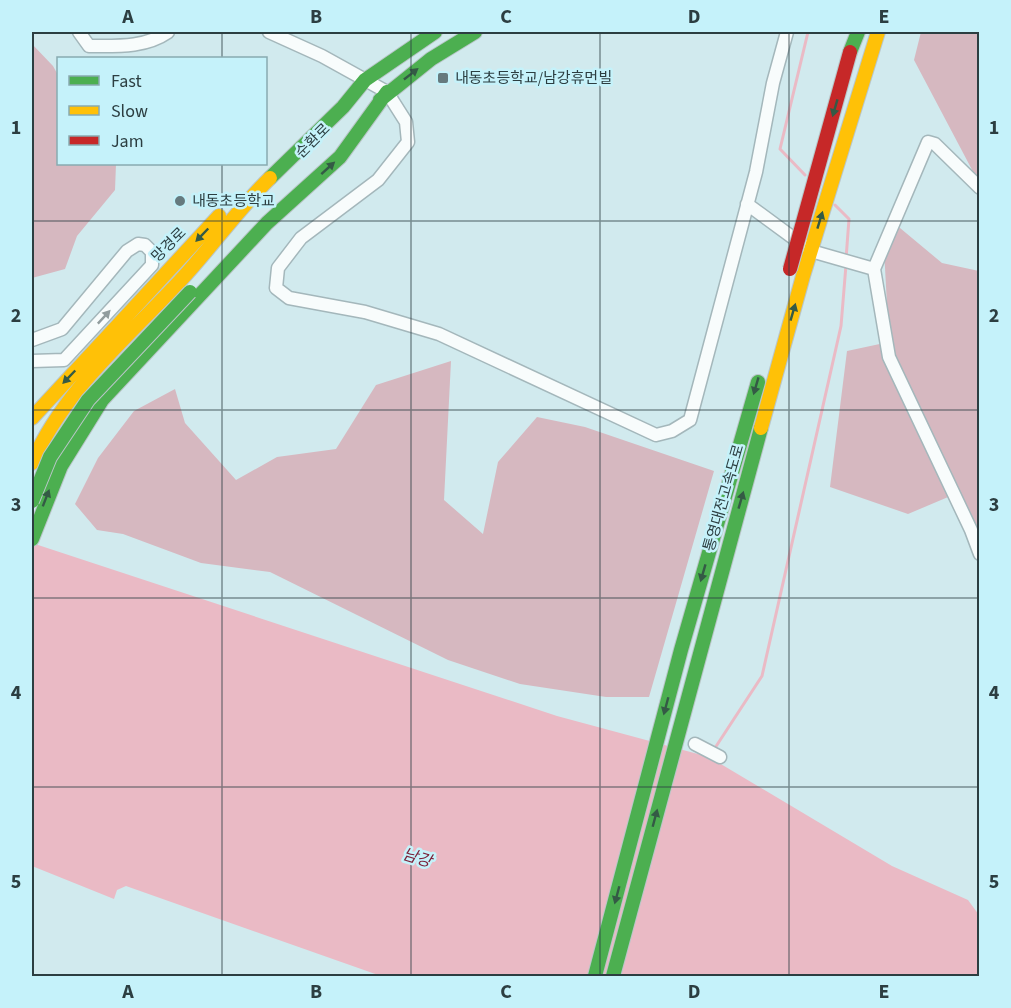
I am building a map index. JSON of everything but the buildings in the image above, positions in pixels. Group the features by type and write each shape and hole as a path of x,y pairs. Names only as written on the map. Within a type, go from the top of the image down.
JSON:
{"main road":[{"name":"순환로","path":"32,463 42,440 72,394 181,280 266,182 343,107 365,80 435,32"},
{"name":"순환로","path":"32,501 50,457 88,400 190,292 333,144 387,92 431,59 475,32"},
{"path":"788,275 850,51 858,32"},
{"name":"통영대전고속도로","path":"613,976 697,657 803,276 868,58 878,32"},
{"name":"망경로","path":"267,162 335,97 365,80"},
{"path":"32,539 54,478 79,431 102,400 267,223 340,157 387,92"},
{"name":"망경로","path":"32,418 157,281 208,229 264,165"},
{"name":"통영대전고속도로","path":"595,976 681,650 760,373"},
{"path":"32,463 54,478"}],"street":[{"path":"79,32 89,46 123,47 157,39 168,32"},
{"path":"269,32 322,56 387,92 406,122 408,142 378,180 301,238 278,268 276,288 289,298 365,312 439,334 656,435 672,431 690,420 747,204 787,32"},
{"path":"980,188 935,144 928,142 874,269 889,357 971,530 980,554"},
{"path":"747,204 811,251 874,269"},
{"path":"32,340 62,329 127,251 138,244 145,245 152,252 152,265 64,360 32,362"},
{"path":"695,744 720,757"}],"shaded area":[{"path":"921,32 979,32 979,183 914,60"},
{"path":"32,44 57,73 57,165 116,165 115,190 77,236 65,269 32,278"},
{"path":"888,218 942,263 979,271 979,542 960,492 908,514 830,487 847,351 889,342 884,249"},
{"path":"451,361 444,500 483,534 498,462 537,417 585,427 714,471 649,697 606,697 520,684 448,660 270,572 201,563 123,534 97,530 75,504 98,458 134,411 175,389 185,423 236,480 277,457 336,449 376,385"}],"water":[{"name":"남강","path":"32,543 557,716 709,757 892,866 968,900 979,915 979,976 381,976 126,886 117,890 114,899 32,866"}],"waterway":[{"path":"805,175 780,149 808,32"},
{"path":"835,205 849,219 846,259"},
{"path":"713,751 762,676 841,326 846,265"}],"traffic: fast":[{"path":"270,178 343,107 365,80 435,32"},
{"path":"380,100 431,59 475,32"},
{"path":"850,52 858,32"},
{"path":"32,539 61,466 102,400 267,223 340,157 387,92"},
{"path":"32,501 50,457 88,400 190,292"},
{"path":"595,976 681,650 758,382"},
{"path":"613,976 761,428"}],"traffic: slow":[{"path":"761,428 803,276 878,32"},
{"path":"32,463 61,412 98,366 191,269 270,178"},
{"path":"32,418 219,216"}],"traffic: jam":[{"path":"790,269 850,52"}],"place":[{"name":"내동초등학교/남강휴먼빌","path":"443,78"},
{"name":"내동초등학교","path":"180,201"}]}
